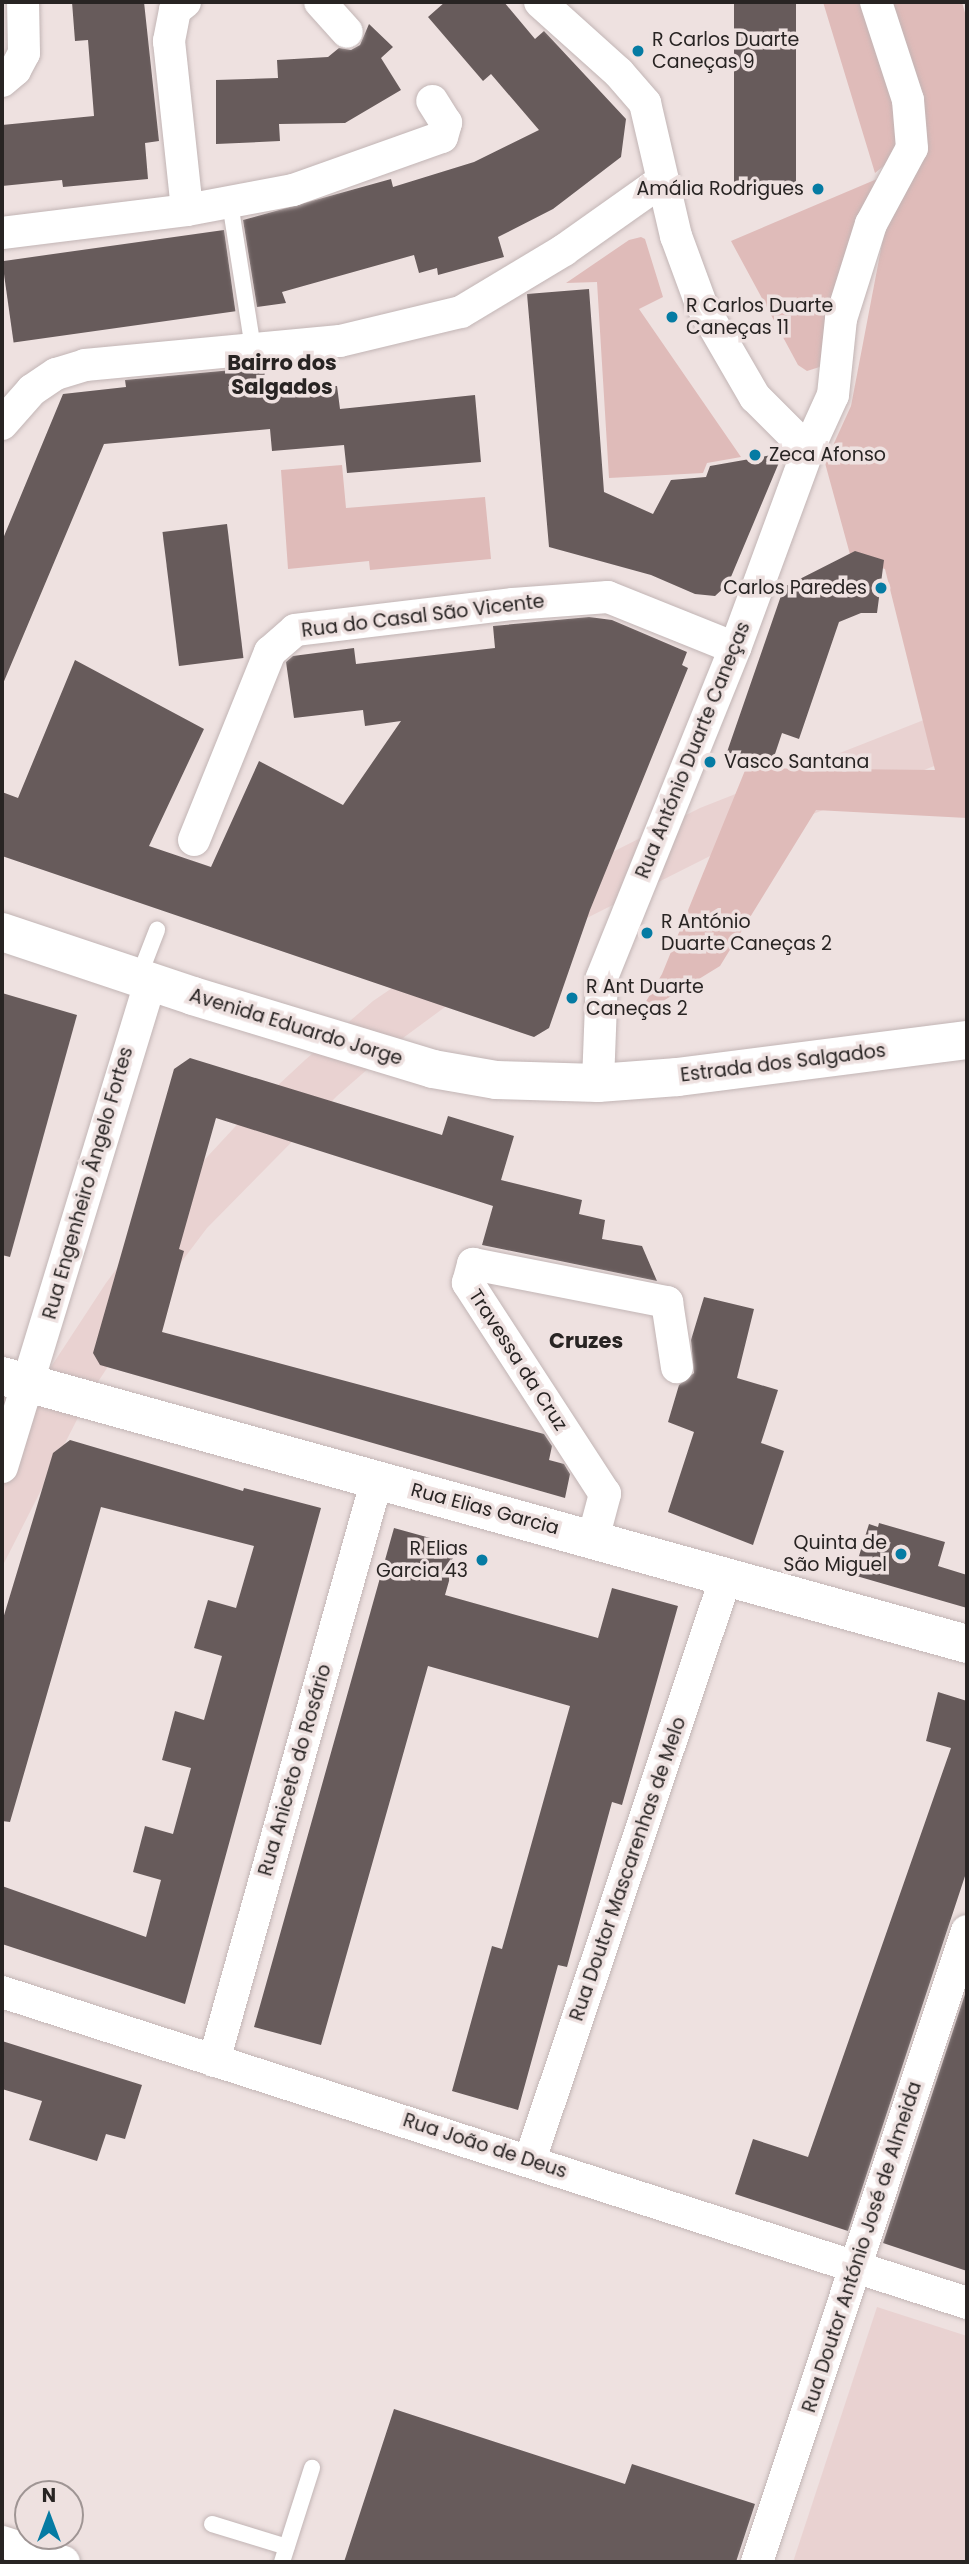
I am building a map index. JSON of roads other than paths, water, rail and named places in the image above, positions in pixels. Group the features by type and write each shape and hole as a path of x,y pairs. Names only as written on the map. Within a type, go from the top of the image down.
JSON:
{"main road":[{"name":"Avenida Eduardo Jorge","path":"2,932 144,981 433,1069 496,1080 598,1083"},
{"name":"Estrada dos Salgados","path":"598,1083 967,1040"},
{"name":"Rua Elias Garcia","path":"15,1380 967,1644"}],"street":[{"path":"2,81 15,70 24,52 23,2"},
{"path":"185,2 175,10 169,41 187,210"},
{"path":"320,2 348,32"},
{"path":"540,2 619,73 645,103 688,273 724,347 755,397 808,450"},
{"name":"Rua António Duarte Caneças","path":"598,1083 602,978 735,648 808,450 833,395 841,319 871,224 912,148 908,100 876,2"},
{"path":"2,233 187,210 293,190 442,137 446,123 432,101"},
{"path":"2,424 32,390 69,369 340,341 461,312 564,250 667,195"},
{"name":"Rua do Casal São Vicente","path":"194,840 270,652 295,630 513,604 608,597 735,648"},
{"name":"Rua Engenheiro Ângelo Fortes","path":"2,1467 15,1380 144,981"},
{"name":"Travessa da Cruz","path":"593,1539 605,1494 468,1283 473,1264 667,1302 677,1367"},
{"name":"Rua Aniceto do Rosário","path":"214,2061 377,1479"},
{"name":"Rua Doutor Mascarenhas de Melo","path":"530,2160 726,1577"},
{"name":"Rua Doutor António José de Almeida","path":"757,2562 967,1931"},
{"name":"Rua João de Deus","path":"2,1992 967,2303"},
{"path":"2,2542 64,2562"}],"lane":[{"path":"230,203 253,349"},
{"path":"144,981 157,930"},
{"path":"212,2524 284,2555 312,2468"}],"place":[{"name":"R Carlos Duarte Caneças 9","path":"638,51"},
{"name":"Amália Rodrigues","path":"818,189"},
{"name":"R Carlos Duarte Caneças 11","path":"672,317"},
{"name":"Zeca Afonso","path":"755,455"},
{"name":"Carlos Paredes","path":"881,588"},
{"name":"Vasco Santana","path":"710,762"},
{"name":"R António Duarte Caneças 2","path":"647,933"},
{"name":"R Ant Duarte Caneças 2","path":"572,998"},
{"name":"Quinta de São Miguel","path":"901,1554"},
{"name":"R Elias Garcia 43","path":"482,1560"}],"district":[{"name":"Bairro dos Salgados","path":"282,375"},
{"name":"Cruzes","path":"586,1341"}]}
